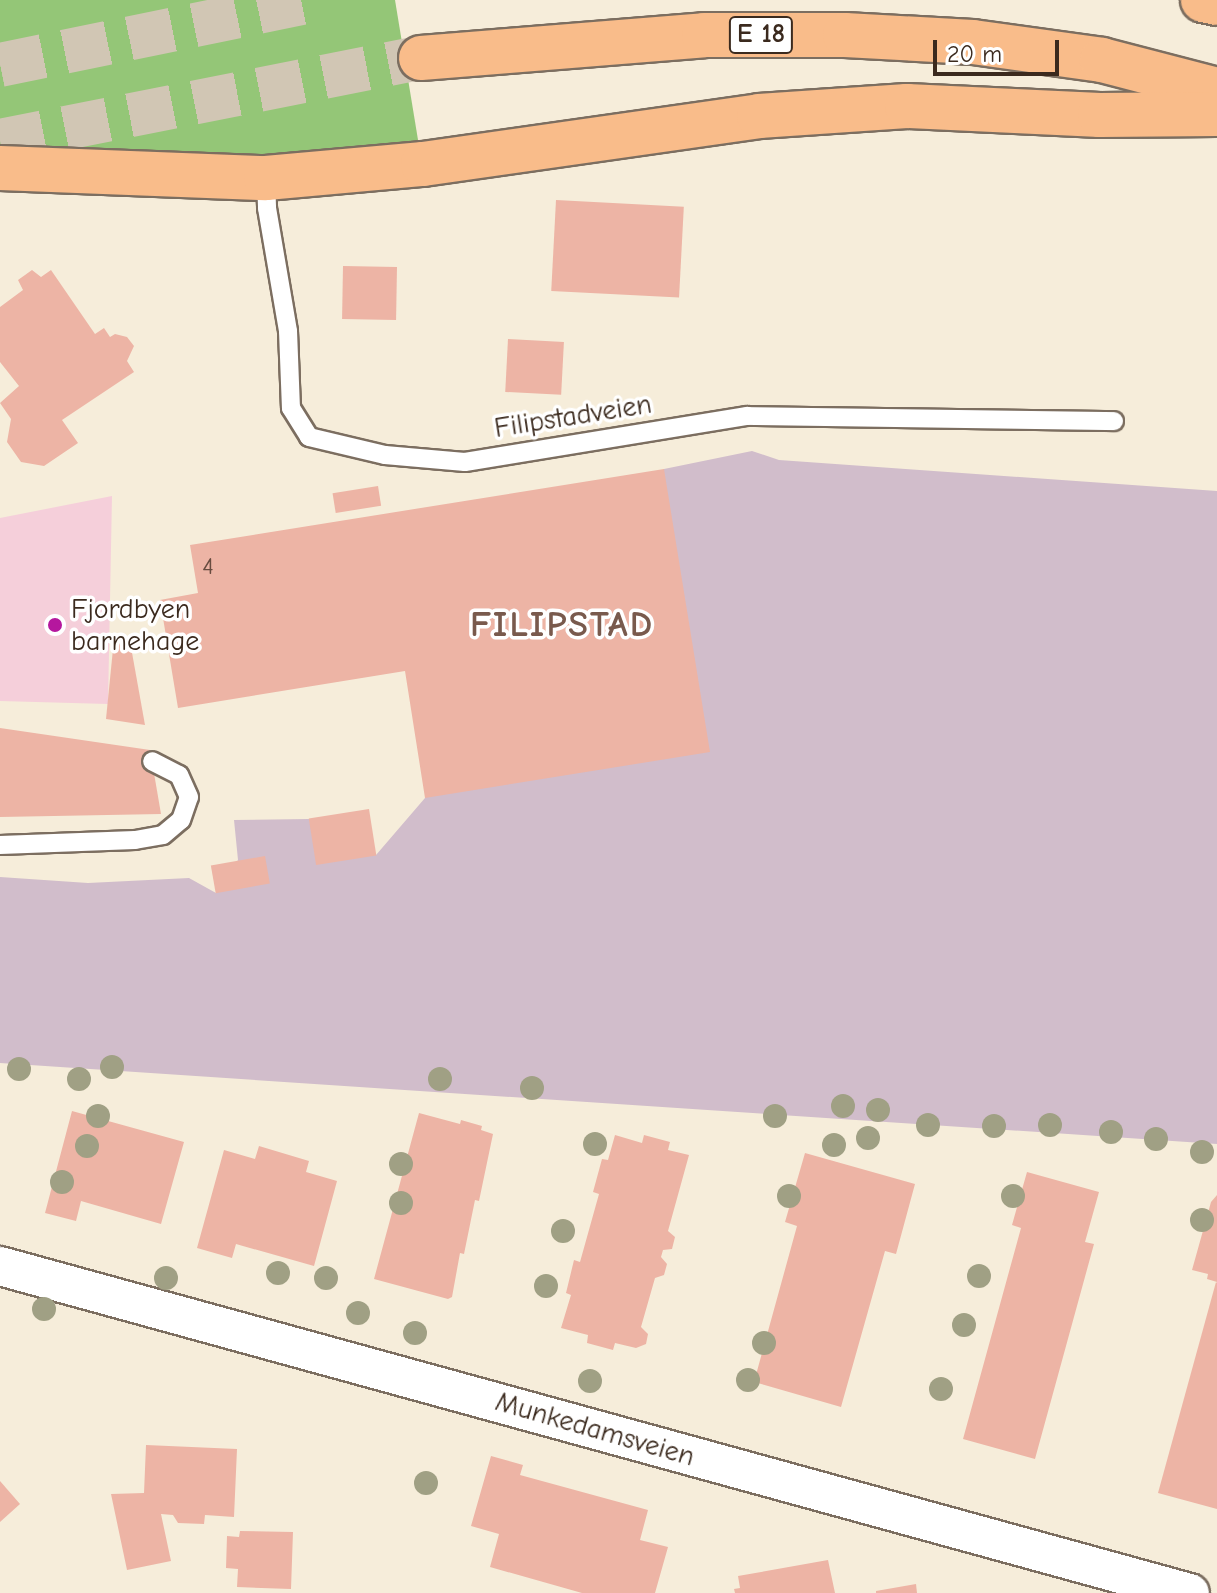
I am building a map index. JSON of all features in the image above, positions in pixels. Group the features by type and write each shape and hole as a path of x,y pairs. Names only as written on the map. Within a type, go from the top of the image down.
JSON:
{"highway":[{"path":"1203,0 1217,3"},
{"name":"E 18","path":"421,58 704,35 845,35 973,42 1102,60 1217,90"},
{"path":"0,168 266,178 423,164 759,116 907,106 1100,115 1217,114"}],"street":[{"name":"Munkedamsveien","path":"0,1266 1190,1593"}],"lane":[{"name":"Filipstadveien","path":"266,178 267,208 288,331 291,408 309,437 385,455 465,462 747,416 1114,421"},
{"path":"0,845 135,840 163,835 181,820 189,797 179,775 152,761"}],"shaded area":[{"name":"FILIPSTAD","path":"752,451 779,460 1217,491 1217,1144 0,1063 0,877 88,883 189,878 216,893 238,860 234,820 309,819 376,855 425,798 664,469"},
{"name":"Fjordbyen barnehage","path":"112,496 108,704 0,701 0,518"}],"green space":[{"path":"0,0 395,0 419,146 306,161 0,156"}],"building":[{"path":"556,200 684,207 679,298 551,291"},
{"path":"343,266 397,267 396,320 342,319"},
{"path":"32,270 41,277 51,270 95,334 104,328 110,337 115,334 127,337 134,346 127,361 134,372 62,420 78,443 44,466 21,462 7,442 11,419 0,403 19,386 0,362 0,307 23,290 18,280"},
{"path":"508,339 564,342 561,395 505,392"},
{"path":"664,469 710,752 425,798 405,671 178,708 160,600 198,593 190,545"},
{"path":"378,486 381,506 336,513 333,493"},
{"path":"129,636 145,725 106,719 114,639"},
{"path":"0,728 150,750 161,814 0,817"},
{"path":"369,809 376,855 316,865 309,819"},
{"path":"265,856 270,884 216,893 211,866"},
{"path":"72,1111 184,1142 161,1224 81,1201 76,1221 45,1213"},
{"path":"419,1113 460,1124 461,1120 482,1126 481,1130 493,1134 479,1201 475,1200 464,1254 460,1253 452,1297 448,1299 374,1279"},
{"path":"615,1135 642,1143 644,1135 670,1142 668,1150 689,1155 668,1231 675,1237 672,1249 663,1250 661,1257 667,1264 664,1275 655,1278 641,1327 648,1334 646,1344 636,1348 615,1343 613,1350 587,1343 588,1335 561,1328 571,1295 566,1293 574,1260 580,1262 599,1194 593,1192 602,1159 608,1160"},
{"path":"259,1146 309,1161 306,1172 337,1181 314,1266 236,1244 232,1258 197,1248 224,1150 255,1159"},
{"path":"805,1153 915,1184 896,1254 885,1251 841,1407 754,1382 797,1226 785,1222"},
{"path":"1027,1172 1099,1192 1085,1242 1094,1244 1035,1459 963,1439 1021,1228 1012,1225"},
{"path":"1217,1195 1217,1282 1207,1279 1208,1274 1192,1270 1211,1202"},
{"path":"1217,1283 1217,1509 1158,1493"},
{"path":"146,1445 237,1449 234,1517 205,1515 204,1524 178,1523 173,1515 161,1514 171,1561 127,1570 111,1494 144,1493"},
{"path":"491,1456 523,1465 520,1475 648,1510 640,1540 668,1547 655,1593 582,1593 490,1567 499,1534 471,1526"},
{"path":"0,1481 20,1504 0,1522"},
{"path":"240,1531 293,1532 291,1589 237,1587 238,1569 226,1568 227,1536 239,1537"},
{"path":"828,1560 835,1593 735,1593 734,1589 740,1588 738,1576"},
{"path":"916,1584 917,1593 876,1593 876,1591"}],"tunnel":[{"path":"0,65 316,0"},
{"path":"0,141 421,58"}],"place":[{"name":"Fjordbyen barnehage","path":"55,625"}],"district":[{"name":"FILIPSTAD","path":"562,625"}]}
